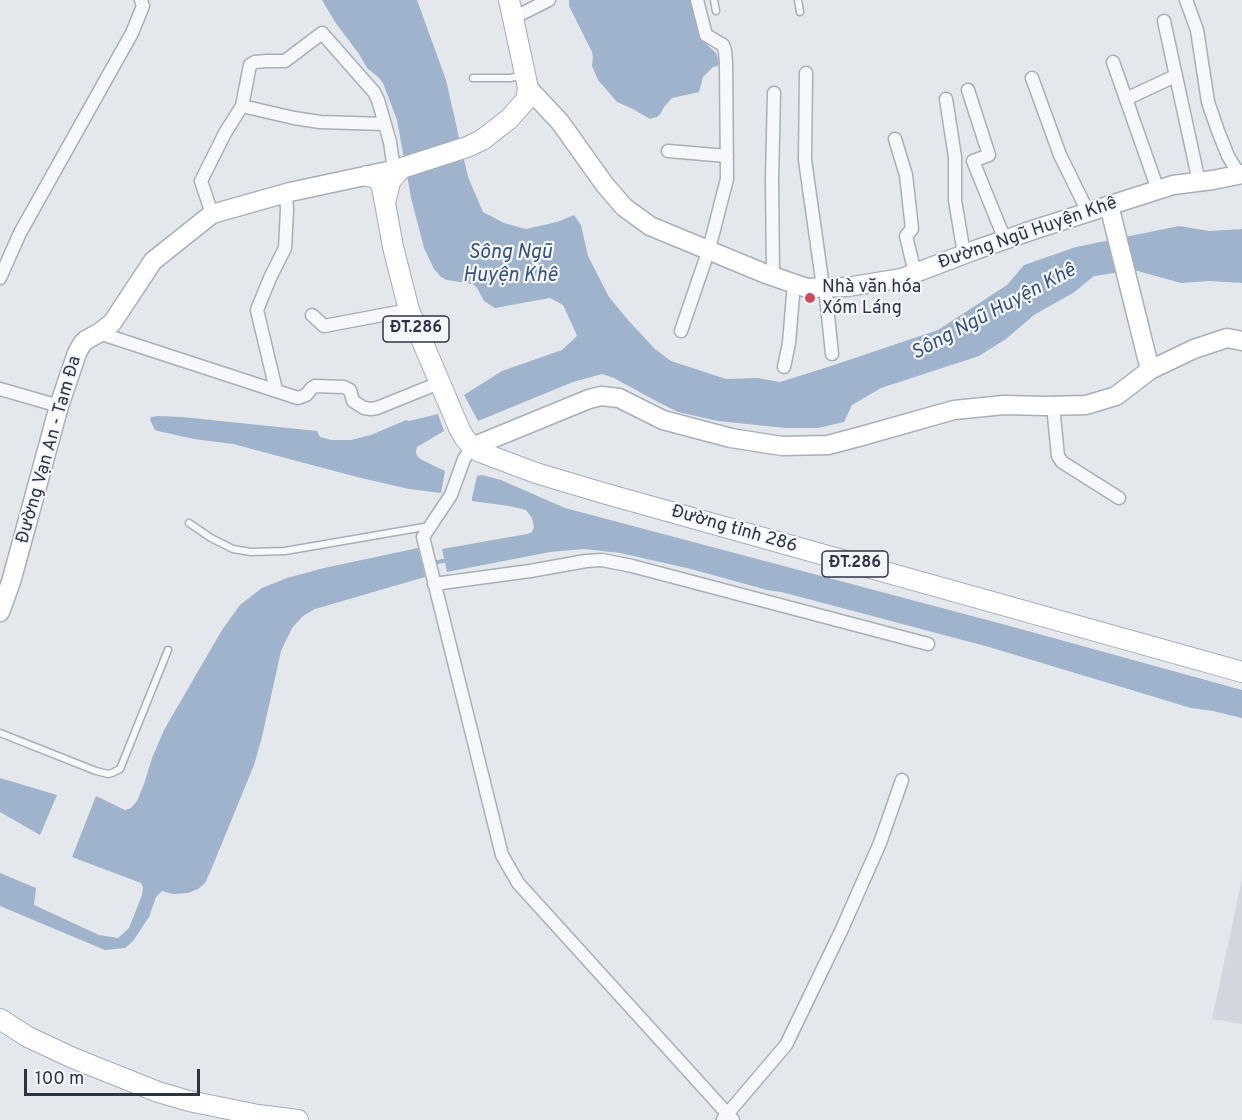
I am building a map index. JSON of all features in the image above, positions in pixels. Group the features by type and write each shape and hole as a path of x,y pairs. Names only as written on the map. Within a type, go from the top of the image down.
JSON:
{"main road":[{"path":"398,169 482,140 516,112 526,100 527,81 511,9"},
{"name":"ĐT.286","path":"386,202 390,182 398,169"},
{"name":"ĐT.286","path":"367,176 374,177 382,186 393,248 409,310 439,383 464,437 472,447"},
{"name":"Đường tỉnh 286","path":"472,447 536,473 603,493 1242,672"},
{"path":"0,1019 28,1037 73,1058 158,1092 189,1101 298,1120"}],"street":[{"path":"0,278 20,232 132,33 143,6 141,0"},
{"path":"511,9 549,0"},
{"path":"681,331 709,249 727,179 725,51 723,45 706,35 698,0"},
{"path":"1186,0 1197,30 1208,102 1228,156 1241,175"},
{"path":"1164,21 1199,182"},
{"path":"212,214 201,181 225,133 242,106 250,65 255,62 285,61 322,33 374,92 398,169"},
{"path":"1113,62 1158,190"},
{"path":"806,73 805,160 832,354"},
{"path":"1126,99 1175,76"},
{"path":"1032,78 1060,155 1088,212"},
{"name":"Đường Ngũ Huyện Khê","path":"527,81 624,207 650,226 807,288 847,287 902,278 964,254 1088,212 1111,211 1173,185 1241,175"},
{"path":"968,90 989,155 973,161 1005,240"},
{"path":"773,276 774,93"},
{"path":"946,99 955,157 955,200 964,254"},
{"path":"242,106 320,122 385,124"},
{"path":"895,139 906,175 912,228 906,236 915,273"},
{"path":"668,151 728,156"},
{"name":"Đường Vạn An - Tam Đa","path":"0,612 11,582 60,406 82,344 112,323 153,261 212,214 286,193 398,169"},
{"path":"276,390 257,310 285,248 286,193"},
{"path":"1111,211 1150,370"},
{"path":"784,367 789,343 794,283"},
{"path":"312,315 324,326 409,310"},
{"path":"99,333 298,398 306,395 315,386 344,387 350,390 354,401 364,408 371,409 439,383"},
{"path":"902,780 880,843 842,929 786,1045 728,1118 518,882 502,855 423,541 423,537 452,495 464,459 472,447 589,399 602,396 619,398 653,416 685,427 732,438 782,446 828,445 954,410 1004,405 1086,405 1116,396 1150,370 1194,349 1227,338 1242,340"},
{"path":"0,389 60,406"},
{"path":"1053,406 1058,456 1062,462 1119,498"},
{"path":"433,580 530,571 602,560 928,644"},
{"path":"0,600 11,582"}],"lane":[{"path":"714,0 716,11"},
{"path":"798,0 800,12"},
{"path":"473,78 510,78 527,81"},
{"path":"189,523 233,549 251,552 285,551 430,526"},
{"path":"0,733 96,771 112,773 120,769 168,650"}],"shaded area":[{"path":"1242,879 1242,1024 1212,1019"}],"water":[{"name":"Sông Ngũ Huyện Khê","path":"322,0 417,0 446,80 468,177 483,212 504,223 526,229 557,222 574,215 581,225 588,256 609,297 628,320 655,349 671,361 726,379 757,378 780,382 938,330 1007,285 1024,265 1076,247 1179,226 1209,231 1242,229 1242,283 1209,281 1181,283 1134,270 1094,276 1073,293 1034,315 1006,339 979,356 881,388 852,405 844,422 818,428 785,428 718,421 678,412 602,374 573,382 478,421 464,395 502,371 562,350 577,336 563,305 550,298 495,308 484,301 473,284 447,280 434,269 424,248 411,198 397,120 383,83 367,68"},
{"path":"569,0 692,0 701,39 716,53 718,66 713,67 703,77 699,92 672,98 657,117 650,119 617,102 598,80 592,66 592,52 569,6"},
{"path":"438,414 444,431 417,447 416,452 422,460 445,471 441,493 409,489 357,477 233,444 158,431 155,430 150,420 151,417 158,416 182,417 317,431 320,437 331,440 351,440 371,435 406,420"},
{"path":"482,475 501,480 565,508 1242,690 1242,718 1191,708 989,647 691,569 620,553 584,549 550,552 447,572 442,549 527,534 532,532 534,527 532,518 526,510 472,501 477,476"},
{"path":"418,548 425,577 315,609 303,616 292,628 281,651 254,765 211,870 205,883 198,889 188,893 173,894 162,891 156,897 149,917 133,941 125,948 105,950 0,906 0,873 36,888 34,905 99,935 118,938 129,928 142,895 141,883 72,857 96,796 125,810 131,808 137,801 164,730 222,630 240,605 262,588 287,578"},
{"path":"0,778 57,795 40,835 0,812"}],"waterway":[{"path":"417,566 448,560"}],"place":[{"name":"Nhà văn hóa Xóm Láng","path":"810,298"}]}
